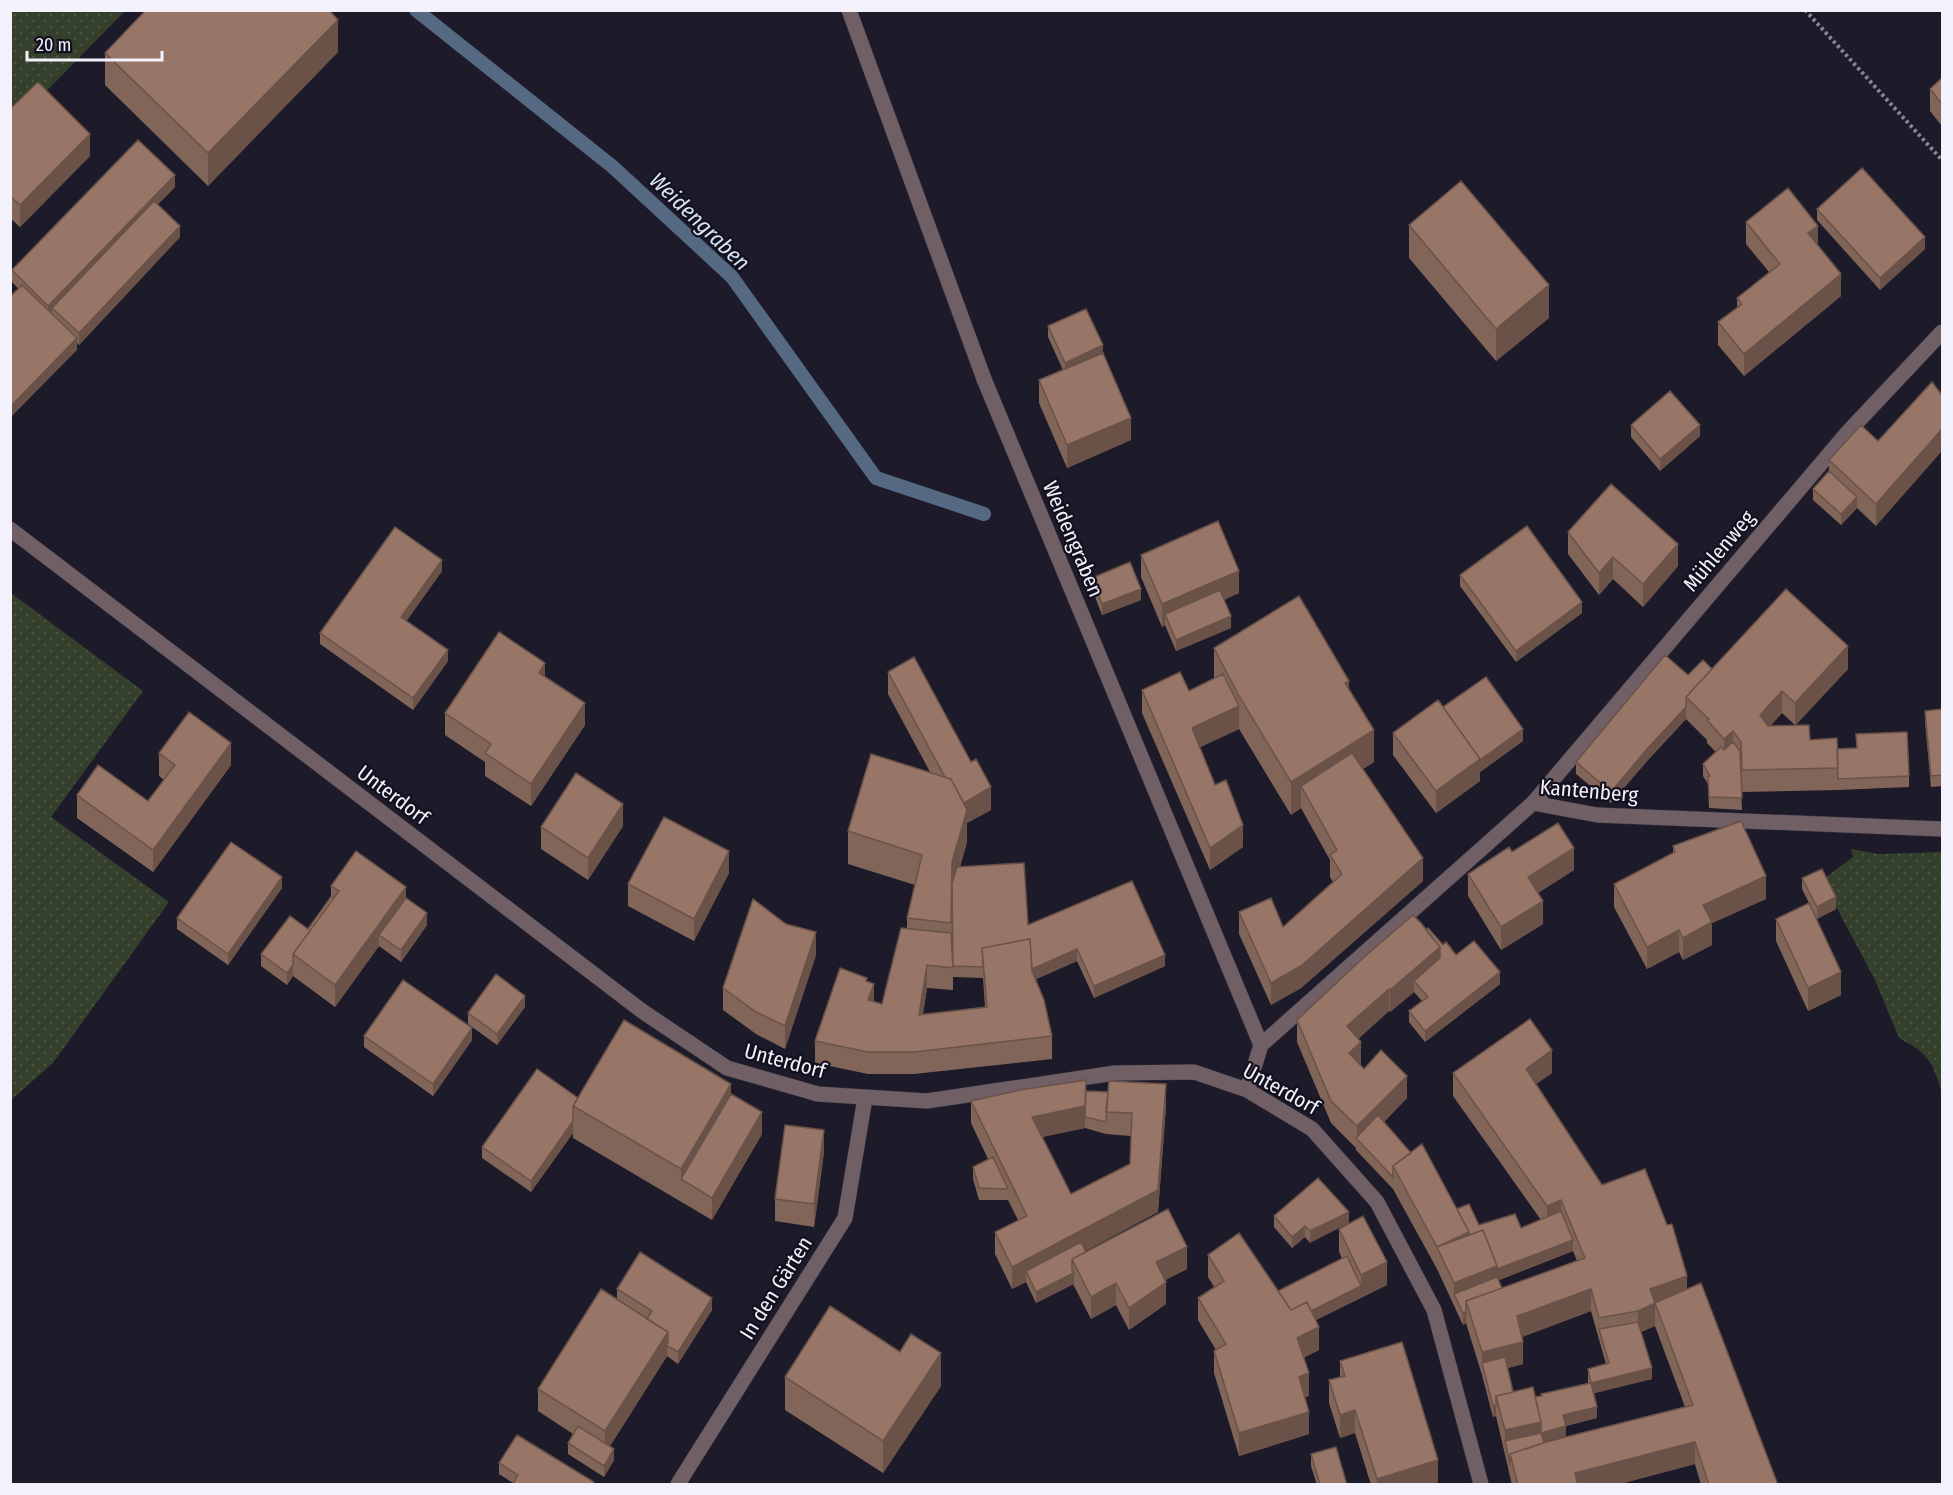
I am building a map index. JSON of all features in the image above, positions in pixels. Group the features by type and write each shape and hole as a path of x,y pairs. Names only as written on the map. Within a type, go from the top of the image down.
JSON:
{"street":[{"name":"Weidengraben","path":"849,10 984,379 1261,1045"},
{"name":"Mühlenweg","path":"1533,803 1847,433 1942,332"},
{"name":"Unterdorf","path":"10,529 642,1011 727,1068 818,1094 927,1101 1126,1073 1194,1072 1247,1089 1312,1129 1377,1202 1434,1310 1481,1485"},
{"name":"Kantenberg","path":"1261,1045 1533,803 1598,815 1942,829"},
{"path":"1247,1089 1261,1045"},
{"name":"In den Gärten","path":"678,1485 845,1218 865,1098"}],"path":[{"path":"1805,10 1942,160"}],"green space":[{"path":"11,11 125,11 11,127"},
{"path":"11,593 143,691 51,817 169,902 53,1063 11,1100"},
{"path":"1851,849 1879,854 1942,852 1942,1093 1928,1060 1917,1049 1899,1038 1875,980 1822,880 1853,857"}],"building":[{"path":"146,10 329,10 338,20 208,153 105,53"},
{"path":"1942,78 1942,104 1930,89"},
{"path":"38,82 90,134 20,205 10,196 10,109"},
{"path":"138,140 175,175 48,306 12,270"},
{"path":"1862,168 1925,237 1880,278 1817,209"},
{"path":"1461,181 1549,285 1496,329 1409,225"},
{"path":"1788,188 1818,226 1808,233 1841,274 1744,354 1718,322 1742,304 1737,298 1780,264 1746,222"},
{"path":"154,201 180,226 79,333 52,308"},
{"path":"22,285 77,338 10,407 10,297"},
{"path":"1086,309 1103,345 1065,363 1048,326"},
{"path":"1103,353 1131,418 1067,445 1039,380"},
{"path":"1932,382 1942,395 1942,429 1876,504 1829,460 1861,425 1878,441"},
{"path":"1670,391 1700,425 1660,459 1631,425"},
{"path":"1829,471 1857,497 1841,514 1813,489"},
{"path":"1611,484 1678,544 1643,584 1613,557 1599,573 1568,532"},
{"path":"1218,521 1239,571 1162,604 1141,555"},
{"path":"1527,526 1582,602 1516,651 1460,575"},
{"path":"395,527 442,560 401,617 448,650 413,698 320,633"},
{"path":"1130,562 1141,589 1102,604 1092,578"},
{"path":"1786,589 1848,646 1795,703 1782,691 1760,715 1768,726 1809,725 1810,740 1837,738 1838,768 1742,770 1741,742 1733,731 1724,739 1707,720 1709,719 1686,697"},
{"path":"1220,590 1231,616 1176,640 1165,614"},
{"path":"1299,596 1349,681 1345,683 1374,730 1291,782 1239,696 1214,648"},
{"path":"499,632 545,663 539,673 585,703 531,784 485,753 491,744 445,713"},
{"path":"1665,655 1688,675 1703,660 1712,669 1686,697 1686,707 1611,792 1576,762"},
{"path":"914,657 971,762 976,759 991,787 964,803 951,779 945,777 888,672"},
{"path":"1180,672 1189,691 1223,674 1239,706 1192,728 1215,785 1226,780 1243,825 1210,848 1142,690"},
{"path":"1486,677 1523,729 1480,760 1443,707"},
{"path":"1438,700 1480,759 1436,791 1393,733"},
{"path":"1942,709 1942,775 1931,776 1925,711"},
{"path":"189,712 231,743 153,850 77,795 98,765 148,801 175,765 159,753"},
{"path":"1907,732 1909,776 1838,779 1837,749 1857,748 1856,734"},
{"path":"1733,742 1740,751 1742,798 1709,797 1708,776 1710,776 1703,764 1721,747 1724,750"},
{"path":"1352,753 1423,858 1301,966 1271,983 1239,912 1271,898 1283,927 1342,874 1330,855 1337,850 1301,786"},
{"path":"871,754 951,779 967,810 952,862 951,923 907,918 922,855 848,831"},
{"path":"576,773 623,804 588,858 541,827"},
{"path":"664,817 729,851 694,919 628,884"},
{"path":"1741,821 1766,876 1703,905 1712,922 1683,938 1679,930 1647,947 1614,884 1675,852 1673,846"},
{"path":"1558,823 1574,848 1528,877 1543,901 1501,927 1468,874 1509,847 1512,852"},
{"path":"231,842 282,877 228,954 177,918"},
{"path":"356,851 406,887 335,985 293,954 339,891 331,886"},
{"path":"1024,863 1028,925 1132,881 1165,955 1094,986 1077,949 1032,969 1030,939 982,948 983,967 953,966 952,883 957,867"},
{"path":"1822,869 1836,897 1817,907 1802,878"},
{"path":"331,897 334,898 293,954 293,965 287,973 261,954 290,916 308,929"},
{"path":"406,898 427,913 401,950 379,935"},
{"path":"753,899 786,924 816,932 785,1026 756,1012 723,988"},
{"path":"1809,903 1841,972 1808,988 1776,919"},
{"path":"1413,915 1440,947 1347,1026 1361,1042 1349,1053 1364,1069 1381,1050 1407,1076 1357,1126 1331,1101 1297,1020"},
{"path":"901,928 951,933 953,968 927,965 919,1015 987,1007 982,948 1030,939 1032,971 1044,1000 1052,1036 914,1052 868,1052 815,1041 840,968 867,978 866,981 874,984 868,1000 882,1004"},
{"path":"1428,928 1443,945 1446,942 1456,955 1474,941 1500,972 1425,1031 1409,1011 1428,997 1414,981 1440,958 1440,947 1426,930"},
{"path":"496,974 525,996 497,1034 468,1013"},
{"path":"403,980 472,1028 433,1084 364,1036"},
{"path":"1530,1019 1552,1050 1526,1069 1602,1185 1645,1169 1667,1225 1672,1224 1687,1276 1650,1289 1655,1303 1638,1311 1599,1318 1591,1289 1517,1316 1523,1342 1482,1352 1466,1301 1585,1258 1561,1200 1547,1206 1453,1073"},
{"path":"624,1020 731,1084 681,1169 573,1106"},
{"path":"537,1069 578,1098 573,1106 573,1121 531,1181 482,1147"},
{"path":"1086,1080 1085,1106 1032,1117 1071,1194 1130,1164 1132,1113 1106,1112 1109,1081 1166,1084 1158,1190 1012,1267 995,1232 1027,1216 971,1101 1020,1090"},
{"path":"1086,1091 1108,1092 1106,1122 1085,1117"},
{"path":"731,1094 762,1112 712,1198 681,1179"},
{"path":"1378,1115 1411,1153 1393,1166 1393,1177 1356,1138"},
{"path":"785,1125 824,1130 814,1204 775,1199"},
{"path":"1422,1144 1469,1232 1437,1247 1393,1166"},
{"path":"993,1157 1008,1189 979,1188 973,1167"},
{"path":"1318,1178 1349,1212 1310,1231 1305,1226 1292,1237 1274,1216"},
{"path":"1469,1204 1479,1225 1515,1214 1521,1228 1561,1211 1573,1240 1497,1269 1483,1230 1469,1235 1457,1209"},
{"path":"1168,1209 1187,1247 1156,1262 1166,1282 1129,1308 1116,1283 1091,1297 1072,1259"},
{"path":"1363,1216 1387,1262 1361,1275 1339,1229"},
{"path":"1483,1230 1497,1266 1454,1283 1437,1247"},
{"path":"1239,1233 1291,1310 1307,1302 1319,1327 1297,1338 1309,1373 1299,1377 1309,1412 1239,1433 1214,1351 1226,1344 1198,1298 1224,1281 1208,1255"},
{"path":"1081,1242 1086,1252 1072,1259 1074,1273 1036,1292 1026,1271"},
{"path":"640,1252 712,1298 678,1352 666,1345 668,1332 647,1319 652,1311 617,1289"},
{"path":"1347,1256 1361,1286 1311,1311 1307,1302 1291,1310 1278,1291"},
{"path":"1497,1277 1502,1288 1466,1301 1466,1312 1463,1313 1454,1294"},
{"path":"1701,1283 1778,1485 1709,1485 1695,1442 1575,1473 1578,1485 1518,1485 1510,1454 1546,1442 1693,1405 1655,1303"},
{"path":"601,1289 668,1332 605,1431 538,1389"},
{"path":"830,1306 900,1352 911,1334 941,1353 883,1441 785,1377"},
{"path":"1638,1322 1652,1368 1591,1383 1588,1369 1609,1363 1599,1329"},
{"path":"1402,1342 1438,1460 1377,1479 1355,1410 1340,1415 1329,1380 1345,1376 1340,1361"},
{"path":"1505,1357 1513,1392 1496,1396 1496,1405 1493,1406 1482,1363"},
{"path":"1591,1383 1597,1407 1563,1415 1566,1426 1541,1433 1541,1422 1535,1397"},
{"path":"1533,1387 1541,1422 1505,1430 1496,1396"},
{"path":"578,1426 614,1449 604,1466 568,1443"},
{"path":"1541,1433 1544,1443 1510,1454 1510,1465 1505,1441"},
{"path":"517,1435 594,1482 593,1485 512,1485 518,1475 499,1463"},
{"path":"1336,1447 1347,1485 1320,1485 1311,1454"}],"waterway":[{"name":"Weidengraben","path":"416,10 613,167 732,277 876,478 984,514"}]}
